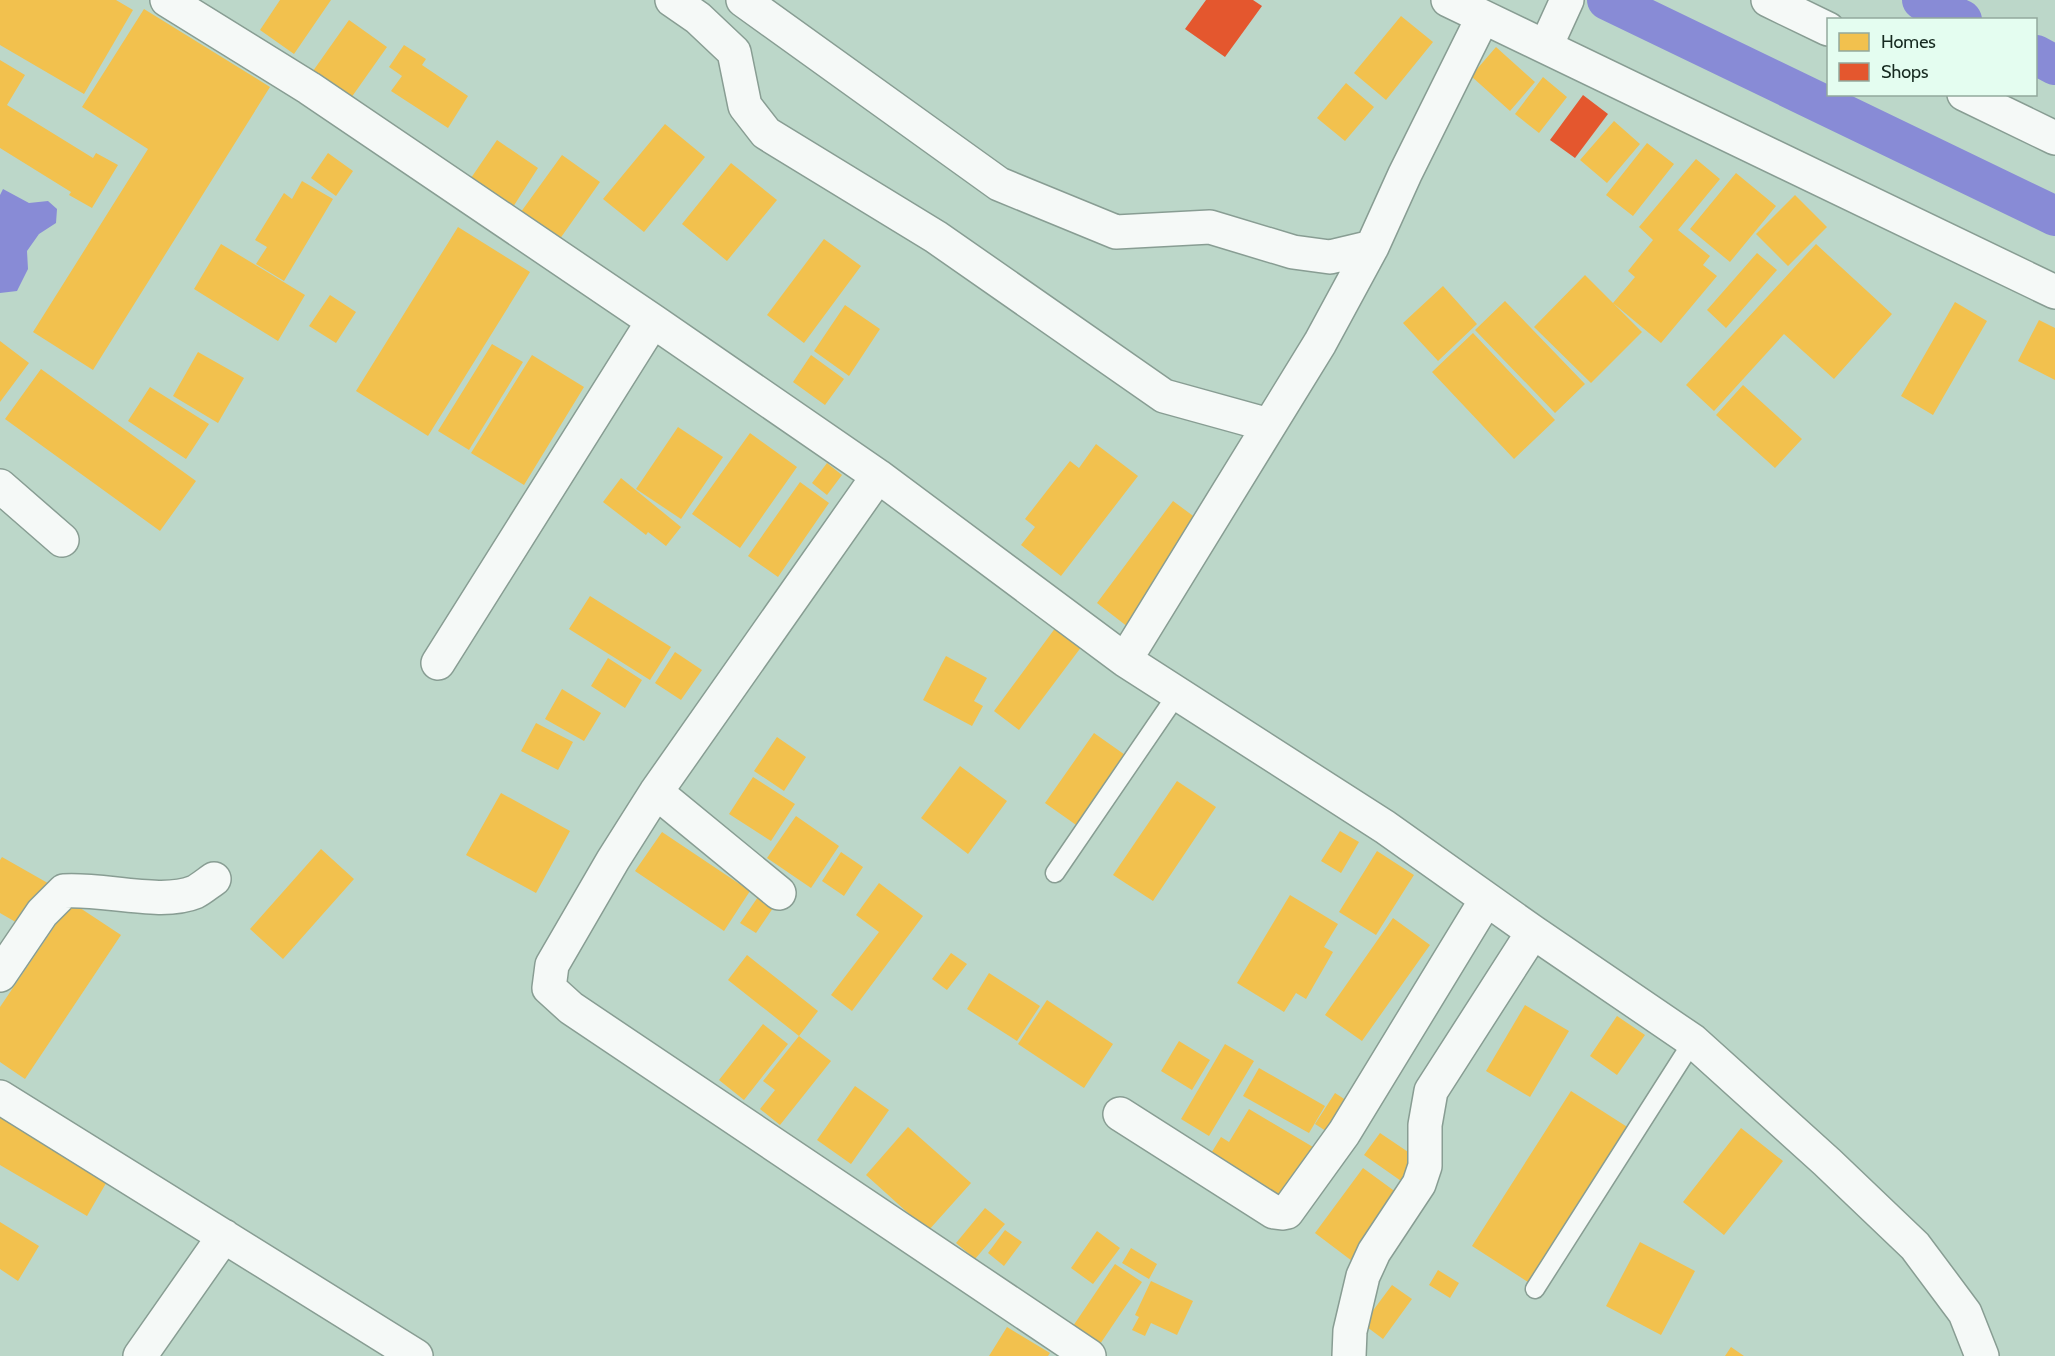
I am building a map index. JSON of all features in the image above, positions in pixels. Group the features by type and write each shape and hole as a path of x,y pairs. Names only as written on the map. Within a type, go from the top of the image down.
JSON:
{"street":[{"path":"167,0 309,88 653,321 878,476 1125,660 1385,827 1486,900 1692,1041 1827,1162 1915,1246 1965,1313 1979,1355"},
{"path":"672,0 698,18 734,52 745,106 766,133 936,237 1164,396 1269,425"},
{"path":"743,0 999,184 1116,232 1210,227 1293,252 1330,257 1372,247"},
{"path":"1448,0 2055,292"},
{"path":"1545,46 1568,0"},
{"path":"1768,0 1827,29"},
{"path":"1125,660 1320,343 1372,247 1405,174 1483,17"},
{"path":"1968,96 2055,138"},
{"path":"438,663 653,321"},
{"path":"878,476 656,792 613,860 552,965 549,988 571,1008 1089,1356"},
{"path":"0,486 62,540"},
{"path":"656,792 779,893"},
{"path":"0,975 42,913 64,891 83,890 170,898 195,892 214,879"},
{"path":"1120,1114 1274,1212 1287,1212 1344,1133 1486,900"},
{"path":"1349,1356 1350,1331 1363,1276 1374,1252 1419,1184 1425,1166 1425,1125 1431,1091 1533,932"},
{"path":"0,1097 416,1356"},
{"path":"140,1356 224,1236"}],"lane":[{"path":"1055,873 1178,693"},
{"path":"1535,1289 1692,1041"}],"water":[{"path":"3,189 29,203 48,201 57,209 56,223 39,234 27,251 28,269 17,291 0,293 0,195"}],"building: Homes":[{"path":"0,0 116,0 133,10 84,94 0,45"},
{"path":"280,0 331,0 294,54 260,30"},
{"path":"144,9 270,87 93,370 33,332 148,149 82,107"},
{"path":"1401,16 1433,42 1386,100 1354,73"},
{"path":"349,20 387,47 351,98 313,71"},
{"path":"404,45 426,59 422,65 468,96 448,128 391,91 402,76 389,67"},
{"path":"1496,47 1535,82 1510,111 1471,76"},
{"path":"0,60 25,75 7,105 93,158 96,153 118,165 92,208 69,195 71,192 0,148"},
{"path":"1543,77 1567,97 1539,133 1515,114"},
{"path":"1346,83 1374,107 1345,141 1317,118"},
{"path":"1614,121 1640,144 1607,183 1580,160"},
{"path":"665,124 705,157 644,232 603,199"},
{"path":"497,140 538,168 513,207 471,178"},
{"path":"1647,143 1674,164 1633,216 1606,195"},
{"path":"328,153 353,171 336,196 311,178"},
{"path":"562,155 600,182 557,243 518,216"},
{"path":"1696,159 1720,179 1678,230 1710,256 1703,265 1717,276 1661,343 1613,303 1635,277 1628,271 1653,240 1639,227"},
{"path":"731,163 777,200 727,261 682,224"},
{"path":"1736,173 1776,206 1730,262 1690,229"},
{"path":"302,181 333,199 284,281 256,264 267,247 255,240 284,193 292,199"},
{"path":"1795,195 1827,227 1788,266 1756,234"},
{"path":"458,227 530,272 428,436 356,391"},
{"path":"824,239 861,266 804,343 767,315"},
{"path":"221,244 305,295 278,341 194,289"},
{"path":"1816,244 1892,314 1834,379 1784,334 1714,411 1686,385"},
{"path":"1757,253 1777,270 1726,328 1707,310"},
{"path":"1585,275 1642,332 1591,383 1534,327"},
{"path":"1443,286 1477,324 1438,361 1403,323"},
{"path":"330,295 356,312 336,343 309,326"},
{"path":"1505,301 1585,384 1555,413 1475,330"},
{"path":"1955,302 1987,321 1933,415 1901,396"},
{"path":"845,305 880,329 849,376 814,351"},
{"path":"2039,320 2055,328 2055,380 2018,361"},
{"path":"1473,333 1555,420 1514,459 1432,372"},
{"path":"0,341 29,363 0,402"},
{"path":"492,344 523,362 469,450 438,431"},
{"path":"198,352 244,378 218,423 173,396"},
{"path":"532,355 584,387 524,485 471,453"},
{"path":"811,355 844,379 825,405 793,382"},
{"path":"41,369 196,481 160,531 5,419"},
{"path":"1743,385 1802,439 1775,468 1716,415"},
{"path":"150,387 209,424 186,459 128,421"},
{"path":"678,427 723,457 681,519 636,489"},
{"path":"750,433 797,467 740,548 692,514"},
{"path":"1096,444 1138,476 1061,576 1021,545 1035,527 1025,519 1070,461 1079,468"},
{"path":"827,463 842,475 827,495 812,483"},
{"path":"621,478 681,527 666,546 648,532 646,535 603,502"},
{"path":"800,482 829,503 778,577 748,556"},
{"path":"1173,501 1204,524 1128,627 1097,603"},
{"path":"590,596 671,647 650,680 569,629"},
{"path":"1056,627 1082,646 1019,730 994,711"},
{"path":"675,652 702,670 681,700 655,683"},
{"path":"946,656 987,678 974,701 983,706 972,726 923,700"},
{"path":"608,658 642,680 625,708 591,686"},
{"path":"562,689 601,713 584,741 545,719"},
{"path":"536,723 573,742 558,770 521,751"},
{"path":"1094,733 1128,757 1079,827 1045,803"},
{"path":"777,737 806,757 784,791 754,771"},
{"path":"960,766 1007,801 968,854 921,818"},
{"path":"753,777 795,804 771,841 729,814"},
{"path":"1177,781 1216,807 1153,901 1113,875"},
{"path":"501,793 570,831 536,893 466,855"},
{"path":"796,816 839,846 811,888 767,858"},
{"path":"1340,831 1359,842 1341,873 1321,861"},
{"path":"662,832 750,891 724,931 635,871"},
{"path":"321,849 354,879 283,959 250,929"},
{"path":"1377,851 1414,875 1376,935 1339,912"},
{"path":"841,852 863,867 844,896 822,881"},
{"path":"2,857 53,886 26,928 0,913 0,860"},
{"path":"879,883 923,916 852,1011 831,995 879,932 856,915"},
{"path":"1290,895 1338,924 1324,947 1333,952 1306,999 1296,993 1284,1012 1237,983"},
{"path":"758,897 773,908 756,933 740,923"},
{"path":"71,902 121,935 25,1079 0,1062 0,1007"},
{"path":"1393,918 1430,945 1362,1041 1325,1015"},
{"path":"951,953 967,964 947,990 932,979"},
{"path":"747,955 818,1011 799,1036 728,980"},
{"path":"989,973 1040,1006 1017,1041 967,1009"},
{"path":"1047,1000 1113,1044 1084,1088 1018,1044"},
{"path":"1525,1005 1569,1031 1530,1097 1486,1071"},
{"path":"1617,1016 1645,1035 1617,1075 1590,1056"},
{"path":"763,1024 788,1044 744,1100 719,1080"},
{"path":"799,1036 831,1061 780,1125 760,1109 775,1090 763,1081"},
{"path":"1179,1041 1210,1060 1192,1090 1161,1071"},
{"path":"1225,1044 1254,1061 1209,1136 1181,1119"},
{"path":"1259,1068 1325,1106 1309,1133 1243,1096"},
{"path":"855,1086 889,1110 851,1164 817,1140"},
{"path":"1571,1091 1632,1130 1528,1282 1472,1246"},
{"path":"1335,1093 1358,1108 1337,1138 1315,1124"},
{"path":"0,1107 112,1173 87,1216 0,1165"},
{"path":"1249,1109 1313,1147 1282,1198 1210,1155 1221,1137 1229,1142"},
{"path":"908,1127 971,1183 928,1231 866,1175"},
{"path":"1741,1128 1783,1161 1724,1235 1683,1202"},
{"path":"1380,1133 1420,1160 1404,1183 1364,1155"},
{"path":"1363,1168 1404,1198 1356,1264 1315,1233"},
{"path":"985,1208 1005,1224 975,1259 956,1243"},
{"path":"0,1222 39,1246 18,1281 0,1269"},
{"path":"1005,1230 1022,1242 1004,1266 988,1253"},
{"path":"1097,1231 1120,1248 1093,1284 1071,1268"},
{"path":"1640,1242 1695,1271 1661,1335 1606,1306"},
{"path":"1131,1248 1157,1264 1149,1279 1122,1263"},
{"path":"1115,1264 1142,1282 1098,1347 1071,1329"},
{"path":"1438,1270 1459,1283 1450,1298 1429,1285"},
{"path":"1151,1281 1193,1301 1177,1335 1151,1323 1145,1336 1132,1330 1139,1317 1135,1315"},
{"path":"1392,1285 1412,1299 1383,1339 1363,1324"},
{"path":"1007,1327 1050,1353 1048,1356 989,1356"},
{"path":"1731,1347 1744,1356 1725,1356"}],"building: Shops":[{"path":"1206,0 1253,0 1262,6 1225,57 1185,29"},
{"path":"1583,95 1608,114 1575,158 1550,140"}],"waterway":[{"path":"1607,0 2055,216"},
{"path":"1922,0 1958,18"},
{"path":"2037,56 2055,65"}]}
